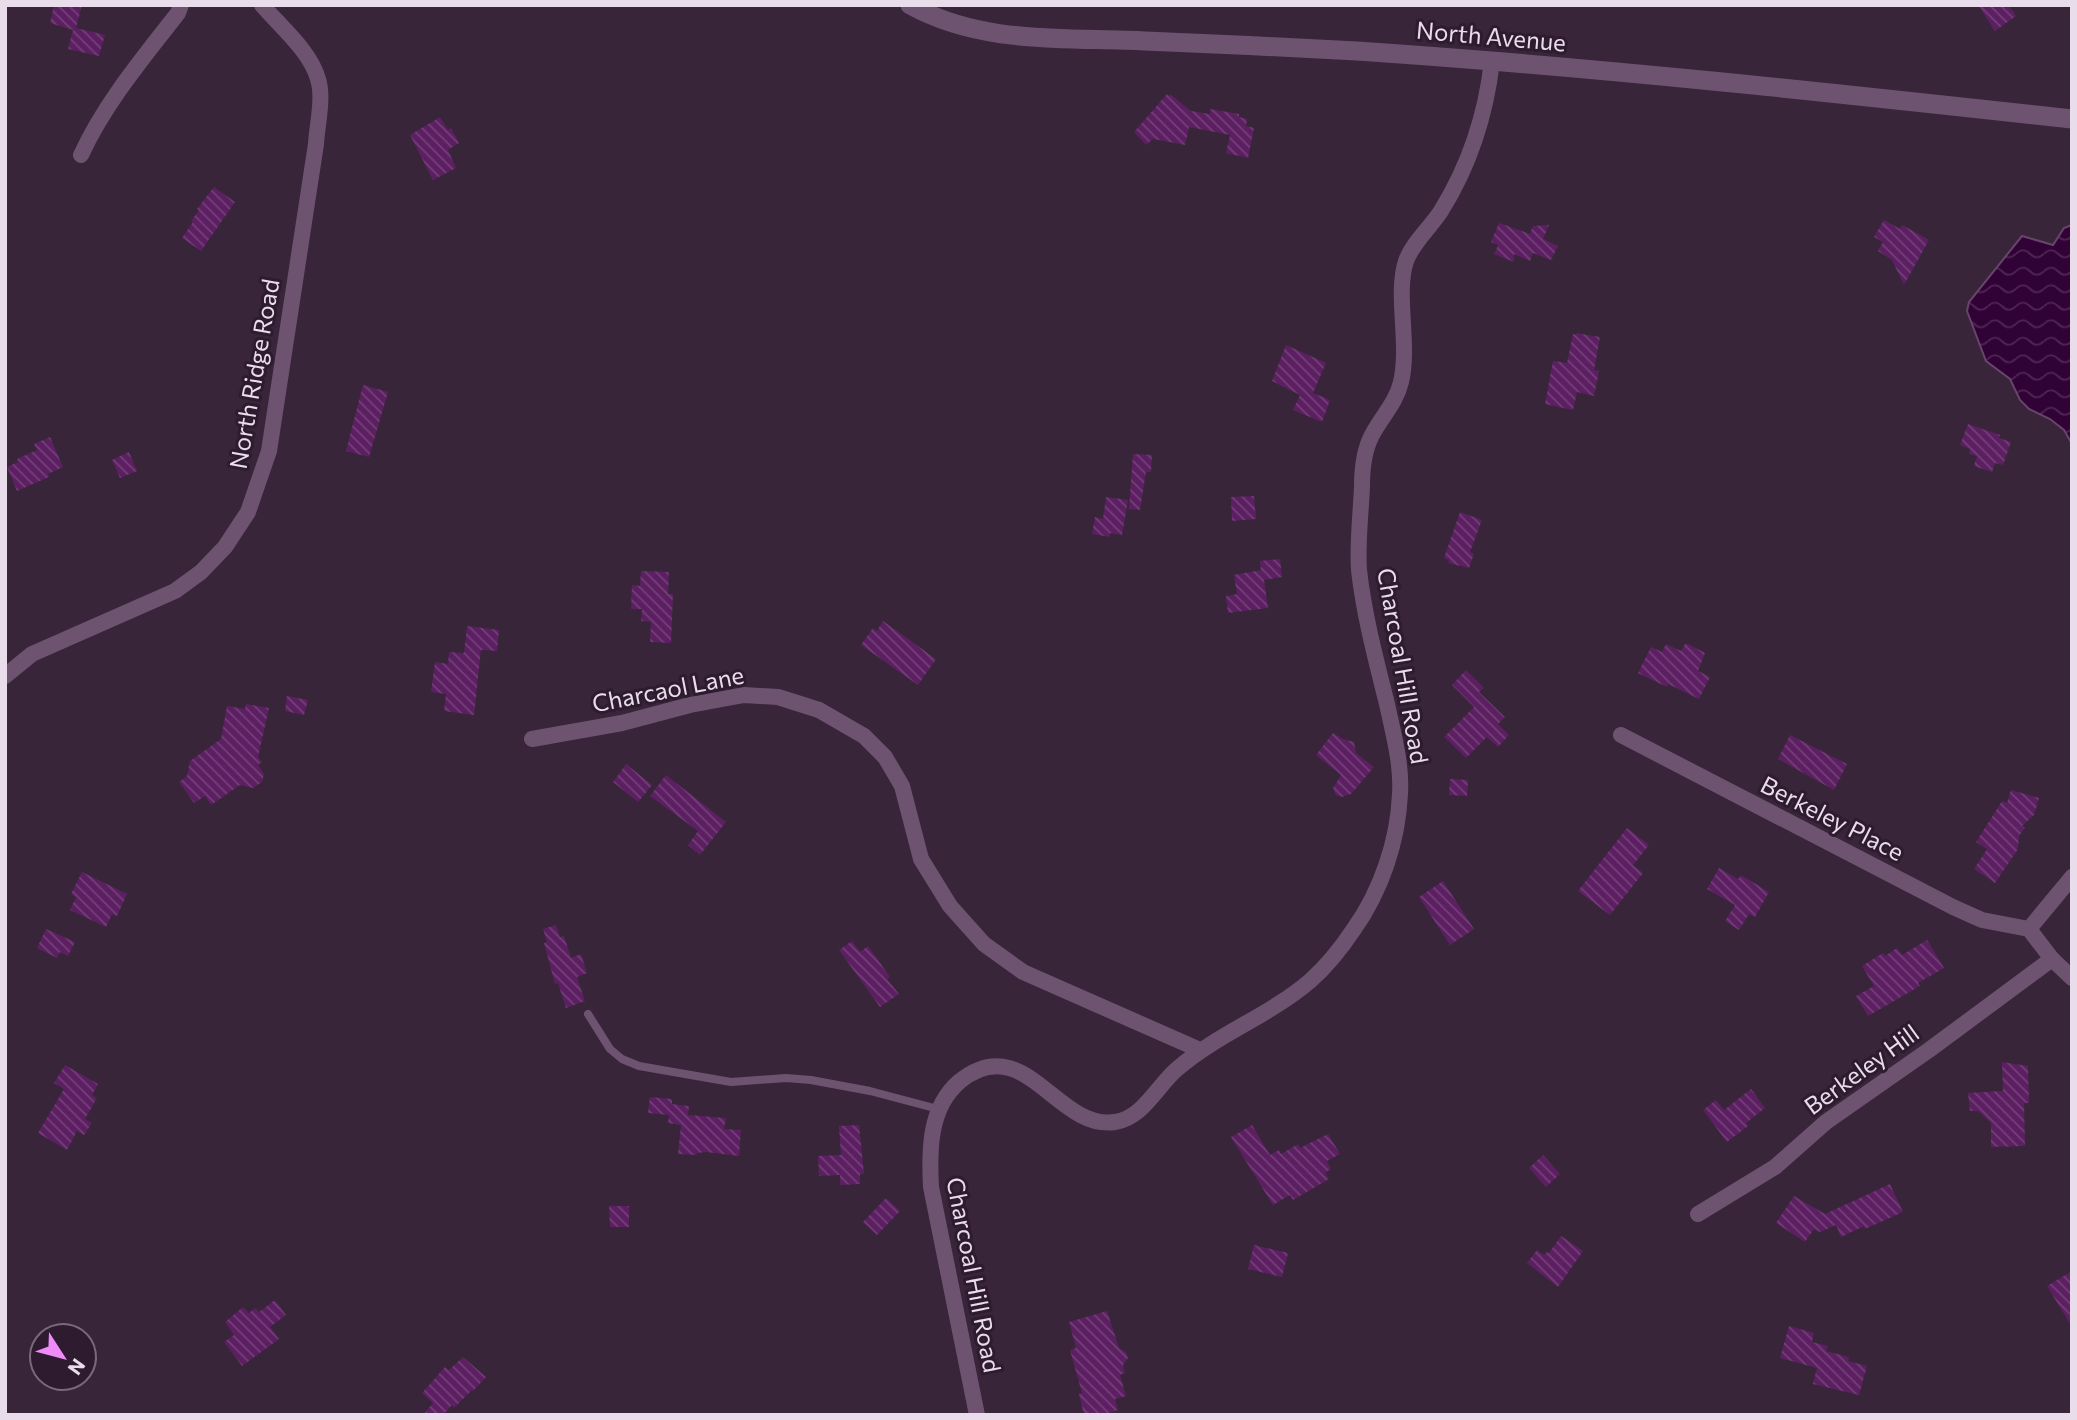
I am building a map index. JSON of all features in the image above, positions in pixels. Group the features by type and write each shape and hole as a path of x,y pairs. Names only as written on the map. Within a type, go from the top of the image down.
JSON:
{"street":[{"path":"81,155 117,92 178,13 181,5"},
{"name":"North Ridge Road","path":"5,676 32,654 148,604 201,572 225,547 248,512 260,482 269,451 316,144 319,102 319,80 310,62 262,5"},
{"name":"North Avenue","path":"910,5 947,23 1009,36 1356,51 1492,61 1832,91 2072,119"},
{"name":"Charcoal Hill Road","path":"977,1415 931,1187 930,1155 938,1109 947,1094 965,1078 987,1067 1000,1067 1027,1075 1086,1119 1103,1123 1119,1122 1134,1115 1172,1072 1200,1050 1309,982 1356,928 1385,872 1400,792 1397,755 1359,568 1364,459 1372,435 1395,401 1401,385 1405,362 1405,263 1412,248 1439,214 1465,166 1489,87 1492,61"},
{"name":"Charcaol Lane","path":"532,739 622,723 690,705 744,695 778,697 819,710 864,736 886,757 902,786 921,859 950,905 984,944 1023,972 1200,1050"},
{"name":"Berkeley Place","path":"1620,735 1953,907 1982,920 2029,929"},
{"path":"2072,877 2029,929 2052,959 2072,978"},
{"name":"Berkeley Hill","path":"1698,1214 1775,1167 1826,1122 2052,959"}],"lane":[{"path":"588,1014 610,1049 622,1059 639,1066 731,1083 811,1080 870,1091 938,1109"}],"water":[{"path":"2072,225 2072,444 2064,430 2050,419 2029,409 2020,400 2010,379 1986,361 1967,311 1969,302 2022,236 2053,245 2064,228"}],"building":[{"path":"54,5 82,5 76,28 105,35 99,56 68,49 73,30 50,23"},
{"path":"1978,5 2009,5 2016,16 1995,31"},
{"path":"1167,94 1191,111 1210,114 1210,109 1239,114 1239,117 1247,119 1246,126 1254,128 1248,158 1226,153 1230,135 1189,127 1185,145 1153,139 1146,145 1134,132"},
{"path":"440,117 448,130 451,128 459,143 448,150 456,168 433,180 410,135"},
{"path":"214,187 235,202 201,251 182,238 193,222 191,221 199,210 197,209"},
{"path":"1884,220 1900,229 1902,225 1929,240 1904,285 1892,260 1878,251 1883,242 1874,237"},
{"path":"1499,223 1530,234 1533,226 1549,225 1543,239 1558,246 1551,260 1533,253 1530,261 1514,254 1514,262 1494,254 1498,245 1491,242"},
{"path":"1573,334 1600,337 1594,370 1599,371 1594,396 1577,392 1573,410 1545,404 1553,361 1567,363"},
{"path":"1286,345 1326,363 1313,393 1330,400 1322,422 1293,410 1300,395 1272,381"},
{"path":"363,385 388,392 369,457 346,451"},
{"path":"1968,424 2000,435 1999,438 2011,442 2003,465 1995,463 1992,472 1974,466 1977,456 1969,454 1970,449 1960,445"},
{"path":"50,437 63,467 48,474 49,477 17,491 7,467 37,450 34,444"},
{"path":"129,452 137,471 120,478 112,460"},
{"path":"1133,454 1152,455 1151,472 1146,472 1140,510 1129,509"},
{"path":"1254,496 1256,519 1232,521 1231,497"},
{"path":"1106,497 1128,500 1122,535 1110,533 1110,537 1092,534 1095,517 1103,519"},
{"path":"1460,512 1482,520 1470,552 1474,554 1469,568 1448,563 1449,560 1444,558"},
{"path":"1280,559 1282,577 1264,580 1268,608 1228,613 1226,596 1237,594 1234,575 1261,570 1260,561"},
{"path":"641,571 669,572 668,594 673,594 671,643 650,642 651,622 641,621 642,609 631,609 632,585 640,586"},
{"path":"883,621 936,659 918,685 861,645 873,628 877,631"},
{"path":"467,626 499,630 497,651 481,650 474,715 444,711 446,694 431,692 435,662 448,664 449,652 464,653"},
{"path":"1666,644 1681,651 1685,644 1688,644 1705,653 1698,671 1710,677 1699,699 1638,673 1651,647 1662,652"},
{"path":"1466,670 1484,688 1479,692 1505,717 1498,724 1509,735 1498,747 1487,737 1466,758 1444,737 1474,707 1452,685"},
{"path":"287,696 308,700 304,715 285,711"},
{"path":"246,704 269,708 258,757 262,762 258,765 264,774 262,782 253,788 240,785 211,805 205,796 194,803 179,782 187,776 190,761 221,739 227,706 245,709"},
{"path":"1333,733 1354,742 1356,753 1374,767 1351,794 1342,797 1336,795 1333,788 1341,775 1316,755"},
{"path":"1790,735 1847,764 1834,790 1778,759"},
{"path":"626,764 652,785 638,802 613,782"},
{"path":"666,775 726,822 700,855 688,845 698,831 650,796"},
{"path":"1450,779 1468,780 1467,796 1449,795"},
{"path":"2011,790 2039,798 2034,815 2022,826 2025,828 2019,836 2018,849 1995,883 1974,869 1987,849 1976,842 2002,801 2007,803"},
{"path":"1627,828 1649,845 1633,865 1643,873 1610,915 1578,891"},
{"path":"1719,868 1738,879 1741,875 1769,892 1755,917 1749,914 1739,930 1725,921 1735,905 1707,889"},
{"path":"82,872 127,894 117,916 112,914 106,927 70,910 76,897 71,894"},
{"path":"1443,881 1474,929 1450,945 1419,897"},
{"path":"556,925 560,937 564,936 571,958 581,954 587,973 577,977 585,1001 566,1008 558,983 555,984 544,943 547,942 543,929"},
{"path":"46,929 75,942 68,956 60,952 57,958 37,948"},
{"path":"1927,940 1944,968 1918,983 1920,986 1868,1016 1856,996 1874,986 1862,966 1897,948 1902,955"},
{"path":"852,941 860,952 868,946 899,994 880,1007 839,950"},
{"path":"2002,1062 2028,1066 2029,1103 2024,1103 2025,1146 1991,1147 1991,1123 1978,1111 1970,1111 1968,1093 2003,1091"},
{"path":"65,1065 98,1084 92,1095 97,1098 85,1119 92,1123 84,1135 77,1131 67,1150 38,1133 64,1089 54,1083"},
{"path":"1751,1089 1765,1108 1727,1142 1703,1110 1716,1100 1724,1110"},
{"path":"650,1097 672,1099 672,1104 689,1106 688,1115 726,1118 724,1129 741,1130 739,1156 706,1152 696,1155 678,1154 681,1125 668,1123 669,1115 648,1113"},
{"path":"859,1125 864,1174 860,1174 860,1184 840,1185 840,1175 819,1176 818,1156 841,1155 839,1126"},
{"path":"1252,1125 1270,1155 1279,1150 1281,1154 1298,1144 1300,1148 1328,1134 1340,1154 1327,1161 1331,1169 1325,1173 1329,1179 1293,1200 1290,1195 1273,1205 1231,1137"},
{"path":"1543,1155 1560,1174 1546,1187 1529,1168"},
{"path":"1890,1184 1903,1212 1865,1229 1864,1226 1841,1237 1836,1225 1820,1232 1814,1229 1805,1242 1776,1223 1794,1196 1825,1214"},
{"path":"886,1198 900,1211 877,1235 863,1222"},
{"path":"609,1206 629,1206 629,1227 610,1227"},
{"path":"1561,1236 1583,1251 1558,1287 1527,1263 1537,1250 1544,1255 1549,1253"},
{"path":"1254,1245 1288,1253 1282,1277 1248,1269"},
{"path":"2072,1271 2072,1327 2047,1286"},
{"path":"275,1300 286,1315 270,1327 279,1339 242,1366 224,1342 234,1335 225,1322 243,1307 249,1313 255,1308 259,1312"},
{"path":"1107,1311 1119,1348 1126,1352 1128,1358 1123,1365 1125,1373 1120,1375 1126,1396 1115,1399 1118,1410 1102,1415 1084,1415 1079,1394 1082,1393 1070,1350 1076,1348 1069,1322"},
{"path":"1789,1326 1814,1333 1812,1342 1828,1346 1826,1351 1849,1357 1848,1361 1867,1366 1859,1395 1813,1384 1817,1368 1780,1358"},
{"path":"463,1357 486,1377 443,1415 423,1415 433,1403 422,1393 445,1367 449,1370"}]}
